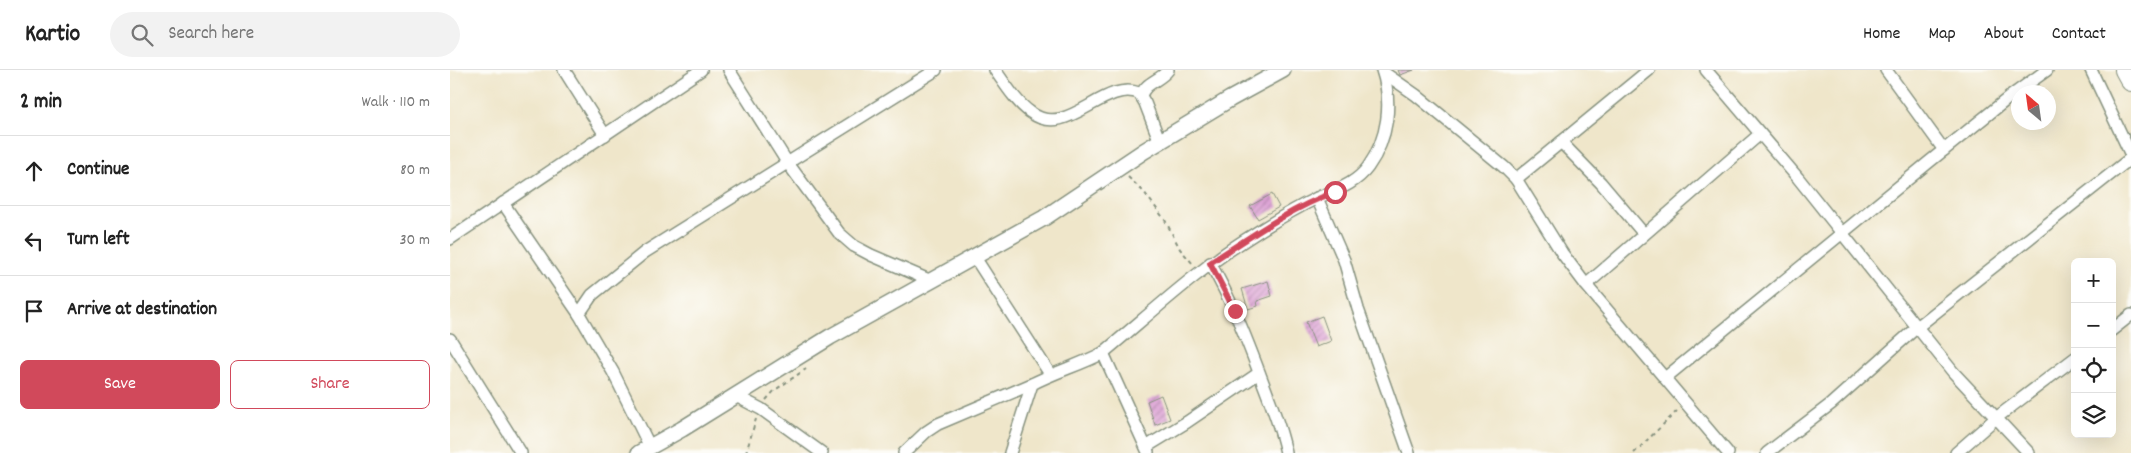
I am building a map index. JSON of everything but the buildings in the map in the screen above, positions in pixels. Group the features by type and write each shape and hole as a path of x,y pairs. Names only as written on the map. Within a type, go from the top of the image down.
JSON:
{"highway":[{"path":"2125,70 2131,81"}],"street":[{"path":"564,70 605,135"},
{"path":"450,239 702,70"},
{"path":"730,70 787,162 838,233 854,246 871,256 929,280"},
{"path":"578,314 592,295 645,252 936,70"},
{"path":"995,70 1030,113 1045,120 1078,113 1117,92 1134,91 1141,96 1160,142"},
{"path":"1141,96 1145,88 1162,77 1168,70"},
{"path":"503,203 578,314 613,372 644,450 736,396 830,337 929,280 1044,218 1160,142 1230,99 1283,70"},
{"path":"1516,179 1649,70"},
{"path":"1706,70 1842,233 1916,328 1953,372 2028,453"},
{"path":"1886,70 1944,150"},
{"path":"1665,378 1944,150 2011,96 2047,70"},
{"path":"1767,453 1831,404 1916,328 2131,157 2091,70"},
{"path":"1383,71 1416,95 1516,179 1562,253 1728,453"},
{"path":"904,453 926,432 938,424 1032,384 1050,374 1082,364 1103,353 1210,263 1317,198 1353,182 1368,168 1386,128 1388,107 1383,71"},
{"path":"1586,284 1760,134"},
{"path":"1562,142 1601,183 1644,234"},
{"path":"1317,198 1344,260 1358,309 1409,453"},
{"path":"974,256 1050,374"},
{"path":"1210,263 1235,311 1260,373 1282,432 1286,453"},
{"path":"2116,327 2131,315"},
{"path":"450,338 521,453"},
{"path":"1103,353 1147,450 1260,373"},
{"path":"1956,453 1996,418 2071,361"},
{"path":"1010,453 1032,384"},
{"path":"736,396 761,409 822,453"}],"path":[{"path":"1119,168 1144,192 1168,224 1180,249 1200,273"},
{"path":"1634,453 1685,403"},
{"path":"746,453 749,439 761,409"}],"route":[{"path":"1235,311 1210,263 1276,221 1317,198 1335,192"}]}
